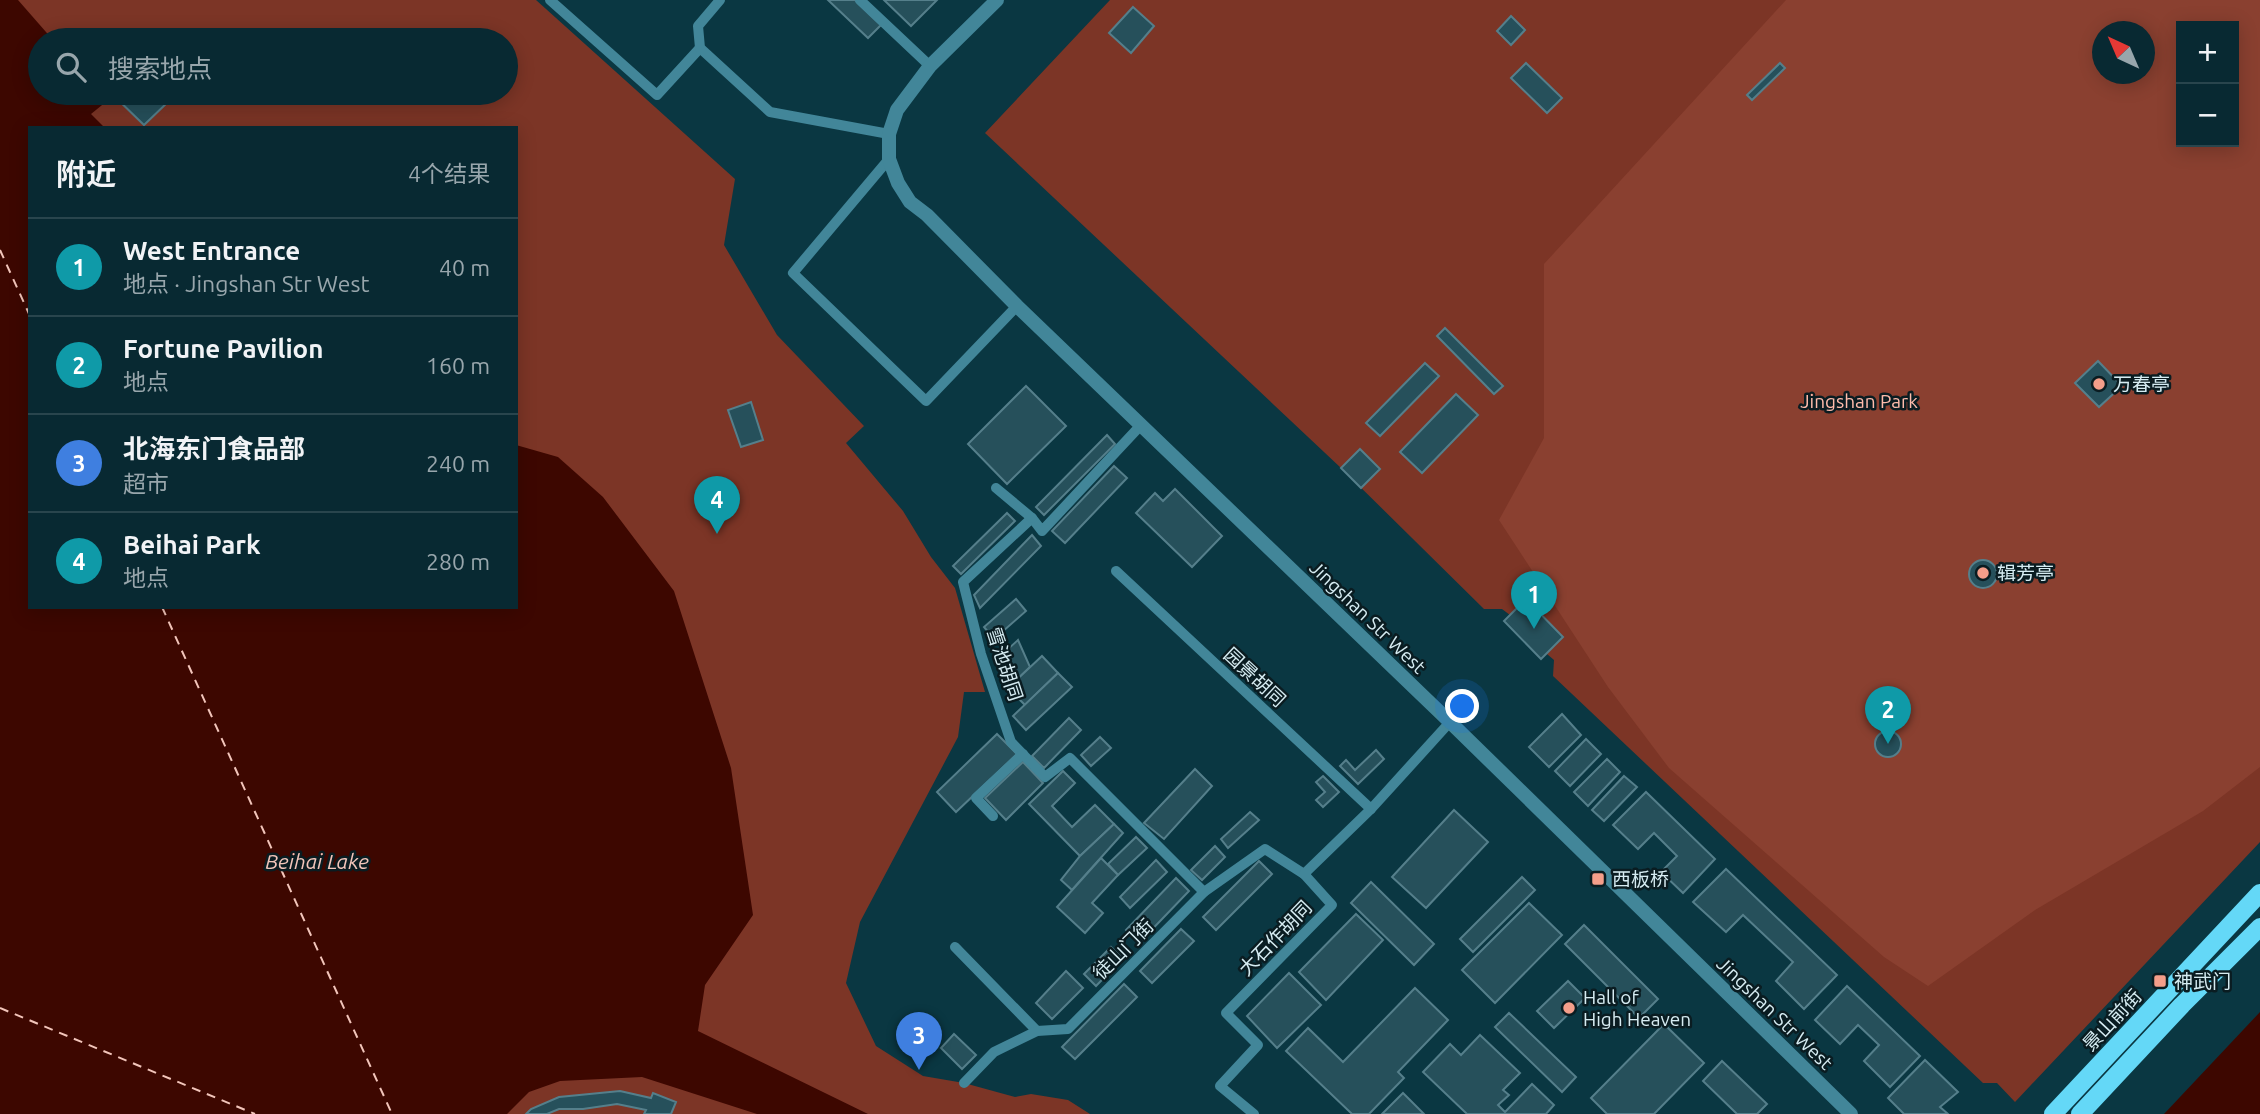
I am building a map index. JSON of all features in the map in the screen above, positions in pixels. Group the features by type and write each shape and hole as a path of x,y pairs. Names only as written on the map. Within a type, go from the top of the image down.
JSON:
{"main road":[{"name":"景山前街","path":"2053,1114 2260,893"},
{"path":"2080,1114 2260,927"}],"street":[{"path":"889,134 897,110 930,66 997,0"},
{"name":"Jingshan Str West","path":"889,134 889,159 898,183 910,202 927,215 1017,306 1450,722 1851,1114"}],"lane":[{"path":"550,0 657,95 700,48"},
{"path":"720,0 698,26 700,48 770,112 889,134"},
{"path":"860,0 930,66"},
{"path":"889,159 793,273 926,401 1017,306"},
{"path":"996,488 1032,518 1042,531 1141,425"},
{"name":"雪池胡同","path":"1032,518 962,582 981,654 1011,742 1045,777 1070,758 1204,892"},
{"name":"园景胡同","path":"1116,571 1371,809"},
{"name":"大石作胡同","path":"1254,1114 1220,1086 1258,1045 1226,1013 1332,905 1304,874 1371,809 1450,722"},
{"path":"993,816 976,798 1023,754"},
{"name":"徒山门街","path":"964,1083 994,1052 1037,1031 1068,1029 1204,892 1265,849 1304,874"},
{"path":"955,947 1037,1031"}],"green space":[{"name":"Beihai Lake","path":"0,0 536,0 735,179 724,245 777,335 864,426 846,443 903,511 931,557 955,588 985,692 964,692 958,737 860,922 846,983 876,1046 923,1076 964,1083 1015,1097 1031,1094 1068,1100 1090,1114 0,1114"},
{"name":"Jingshan Park","path":"1110,0 2260,0 2260,842 2015,1102 1997,1083 1983,1083 1553,676 1554,660 1547,654 1541,659 1504,621 1510,615 1502,609 1484,609 1341,468 985,133"},
{"name":"Jingshan Park","path":"1786,0 2260,0 2260,767 2203,811 2035,910 1928,986 1884,957 1669,768 1608,687 1499,520 1544,438 1544,264"}],"water":[{"name":"Beihai Lake","path":"0,0 18,0 42,28 28,28 28,105 102,105 91,114 103,126 28,126 28,609 518,609 518,446 558,457 603,497 674,591 731,768 753,915 705,985 698,1031 868,1114 757,1114 642,1077 560,1081 529,1092 507,1114 0,1114"},
{"path":"2260,1012 2260,1114 2164,1114"}],"building":[{"path":"828,0 855,0 881,25 868,38"},
{"path":"884,0 937,0 911,26"},
{"path":"1133,7 1154,26 1131,53 1109,33"},
{"path":"1511,16 1525,30 1511,45 1497,31"},
{"path":"1526,63 1562,98 1547,113 1511,78"},
{"path":"1780,63 1785,68 1752,100 1747,95"},
{"path":"123,105 165,105 144,125"},
{"path":"1445,328 1503,386 1494,394 1437,336"},
{"name":"万春亭","path":"2098,361 2122,386 2099,407 2075,383"},
{"path":"1425,363 1439,376 1380,436 1366,423"},
{"path":"1026,386 1066,426 1007,484 968,444"},
{"path":"1456,394 1478,415 1422,473 1400,452"},
{"path":"751,402 763,440 741,447 728,410"},
{"path":"1107,435 1115,444 1044,515 1036,507"},
{"path":"1360,449 1380,469 1361,488 1341,468"},
{"path":"1114,466 1127,478 1065,543 1052,531"},
{"path":"1175,489 1222,536 1192,567 1136,513 1155,493 1163,501"},
{"path":"1007,513 1015,521 961,574 953,566"},
{"path":"1032,535 1041,546 980,608 974,595"},
{"name":"辑芳亭","path":"1983,560 1993,564 1997,574 1993,584 1983,588 1973,584 1969,574 1973,564"},
{"path":"1016,599 1026,611 994,639 984,627"},
{"path":"1526,599 1563,637 1541,659 1504,621"},
{"path":"1018,640 1030,667 1008,688 995,661"},
{"path":"1042,656 1058,673 1025,705 1008,688"},
{"path":"1058,673 1072,687 1026,730 1013,716"},
{"path":"1562,714 1581,735 1549,767 1529,747"},
{"path":"1069,718 1081,730 1044,768 1032,756"},
{"path":"1888,731 1897,735 1901,744 1897,753 1888,757 1879,753 1875,744 1879,735"},
{"path":"997,734 1017,754 956,812 937,792"},
{"path":"1100,737 1111,748 1091,766 1081,755"},
{"path":"1586,739 1601,754 1570,786 1555,771"},
{"path":"1376,750 1384,759 1358,784 1340,766 1346,760 1355,770"},
{"path":"1607,759 1620,772 1588,806 1574,792"},
{"path":"1023,762 1043,783 1006,820 985,798"},
{"path":"1195,769 1212,786 1164,839 1144,823"},
{"path":"1063,771 1075,783 1052,806 1072,827 1095,805 1114,824 1080,856 1029,804"},
{"path":"1323,776 1339,792 1323,807 1316,800 1325,792 1316,782"},
{"path":"1624,776 1637,787 1604,821 1592,810"},
{"path":"1646,792 1715,859 1683,893 1661,872 1677,856 1654,833 1638,849 1613,825"},
{"path":"1454,810 1488,842 1426,908 1392,877"},
{"path":"1250,812 1259,820 1228,848 1221,839"},
{"path":"1114,824 1123,833 1072,890 1061,880 1080,856"},
{"path":"1136,837 1147,848 1118,875 1108,864"},
{"path":"1215,846 1225,857 1202,880 1191,870"},
{"path":"1101,858 1118,875 1092,903 1103,913 1085,933 1057,907"},
{"path":"1156,860 1167,872 1130,908 1120,897"},
{"path":"1259,861 1272,874 1216,930 1203,917"},
{"path":"1726,869 1837,975 1804,1009 1776,981 1793,962 1743,915 1726,932 1693,902"},
{"path":"1522,877 1535,890 1473,952 1460,939"},
{"path":"1176,878 1189,891 1139,943 1126,930"},
{"path":"1371,882 1434,944 1414,965 1351,903"},
{"path":"1529,903 1562,935 1495,1003 1462,970"},
{"path":"1356,914 1383,940 1326,1000 1299,972"},
{"path":"1584,925 1658,999 1639,1018 1565,944"},
{"path":"1181,929 1194,941 1152,983 1140,971"},
{"path":"1111,947 1123,958 1096,986 1084,974"},
{"path":"1066,971 1083,988 1052,1019 1036,1003"},
{"path":"1289,973 1321,1005 1277,1048 1247,1016"},
{"path":"1568,981 1585,998 1554,1028 1537,1011"},
{"path":"1124,984 1137,997 1075,1059 1062,1047"},
{"path":"1847,986 1920,1056 1890,1087 1864,1061 1879,1045 1858,1025 1840,1044 1815,1020"},
{"path":"1415,988 1448,1020 1398,1072 1404,1078 1369,1114 1352,1114 1286,1051 1308,1028 1343,1062"},
{"path":"1509,1013 1576,1077 1562,1092 1495,1027"},
{"path":"1664,1024 1704,1063 1654,1114 1607,1114 1591,1098"},
{"path":"954,1034 976,1055 962,1069 941,1048"},
{"path":"1480,1035 1520,1073 1503,1090 1509,1095 1498,1105 1505,1112 1532,1084 1554,1105 1546,1114 1467,1114 1423,1072 1450,1044 1461,1055"},
{"path":"1925,1060 1958,1092 1940,1107 1948,1114 1904,1114 1888,1098"},
{"path":"1722,1061 1767,1104 1757,1114 1737,1114 1703,1081"},
{"path":"620,1091 651,1098 653,1093 676,1102 671,1114 644,1114 646,1110 617,1104 559,1109 547,1114 526,1114 531,1109 559,1097"},
{"path":"1403,1093 1424,1114 1382,1114"}],"ferry route":[{"path":"0,250 28,312"},
{"path":"163,609 392,1114"},
{"path":"0,1008 255,1114"}],"place":[{"name":"万春亭","path":"2099,384"},
{"name":"Beihai Park","path":"717,534"},
{"name":"辑芳亭","path":"1983,573"},
{"name":"West Entrance","path":"1534,629"},
{"name":"Fortune Pavilion","path":"1888,744"},
{"name":"西板桥","path":"1598,879"},
{"name":"神武门","path":"2160,981"},
{"name":"Hall of High Heaven","path":"1569,1008"},
{"name":"北海东门食品部","path":"919,1070"}]}
